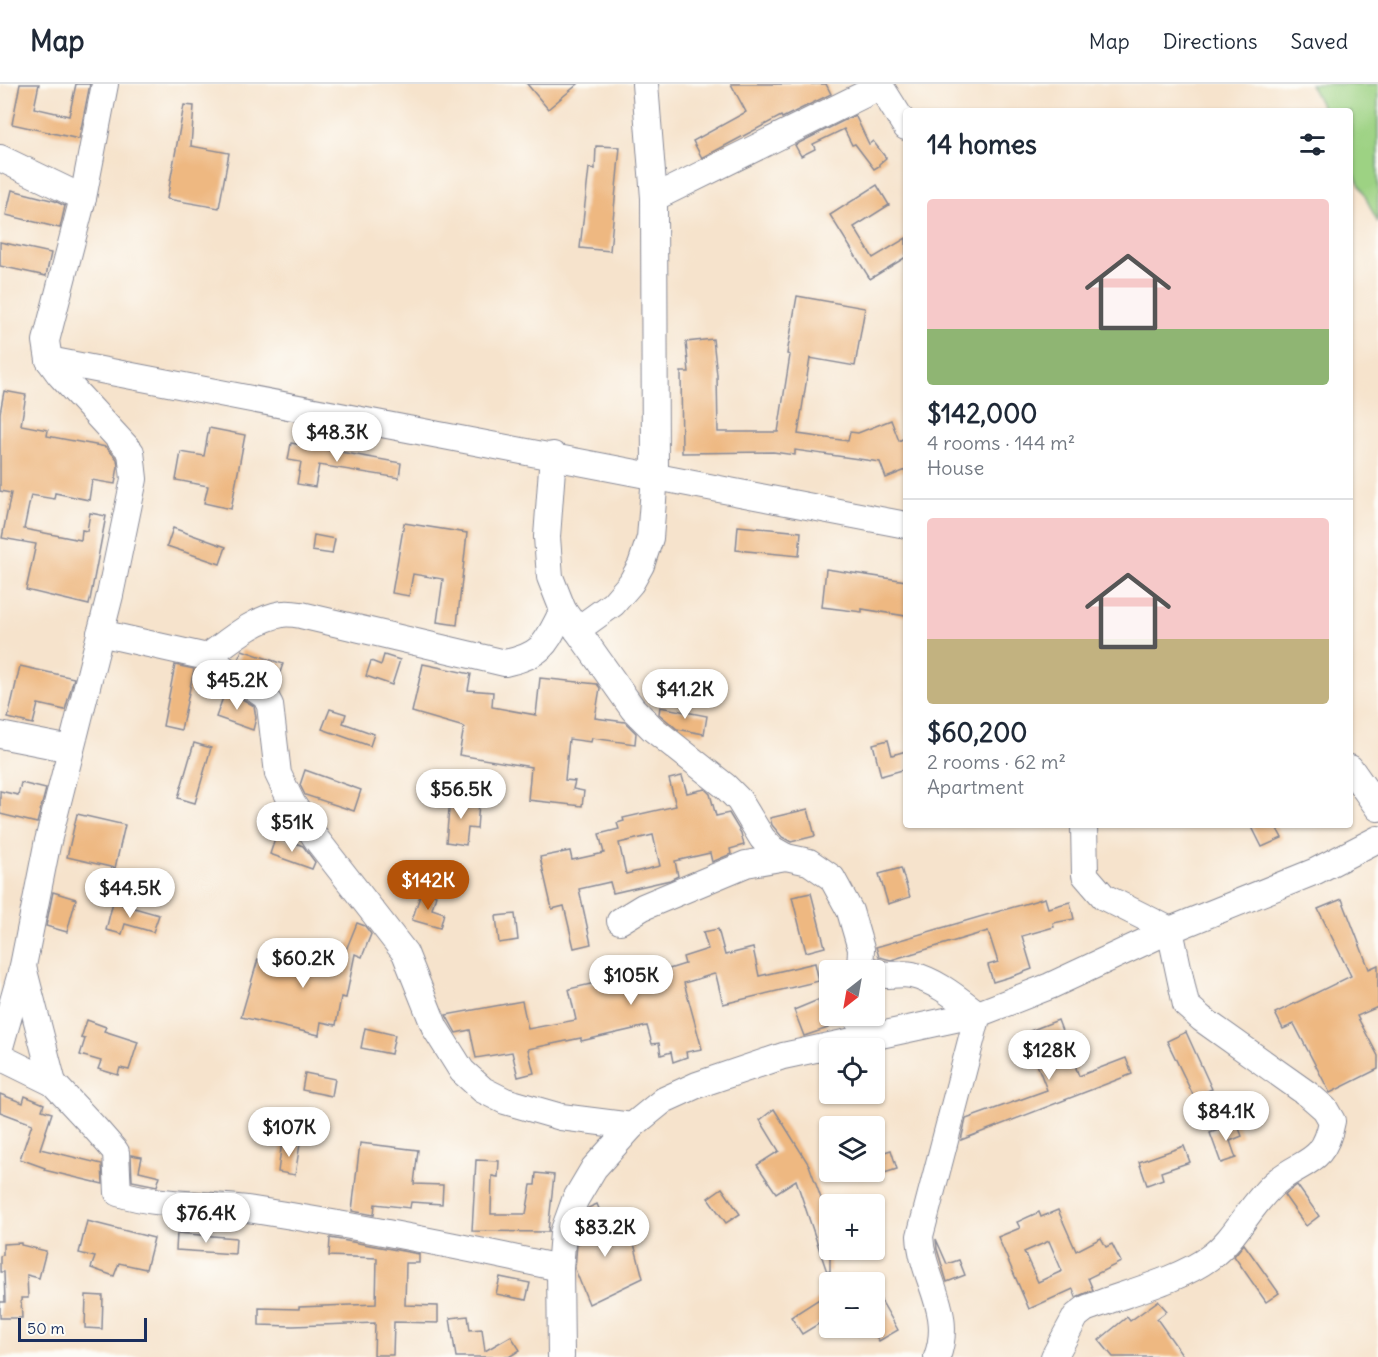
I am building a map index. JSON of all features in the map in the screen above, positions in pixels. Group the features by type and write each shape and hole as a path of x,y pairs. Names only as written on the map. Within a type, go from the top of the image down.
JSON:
{"street":[{"path":"0,1047 23,966 47,845 100,633 134,479 131,452 60,375 49,360 46,342 83,198 105,84"},
{"path":"207,657 238,634 261,621 282,614 301,615 505,663 524,659 538,651 570,620 613,604 631,583 641,565 650,538 655,476 654,198 645,84"},
{"path":"654,198 880,85 903,122"},
{"path":"0,158 83,198"},
{"path":"49,360 553,455 903,524"},
{"path":"553,455 547,537 550,577 570,620 633,709 653,729 725,786 739,800 762,838 772,849 786,857 809,862 832,878 850,911 865,960"},
{"path":"100,633 207,657 265,696 270,705 278,774 292,803 317,840 405,953 435,1028 462,1071 483,1090 505,1101 561,1117 632,1126"},
{"path":"0,735 71,749"},
{"path":"1353,772 1378,808"},
{"path":"1084,828 1085,875 1104,897 1170,930"},
{"path":"561,1357 560,1268 563,1233 575,1200 594,1168 632,1126 664,1100 697,1085 783,1056 978,1014 1050,986 1170,930 1316,871 1378,838"},
{"path":"620,921 643,907 746,864 786,857"},
{"path":"1054,1357 1076,1316 1085,1309 1175,1276 1208,1259 1231,1238 1257,1202 1276,1182 1318,1156 1329,1138 1332,1121 1325,1109 1309,1095 1202,1020 1186,1005 1170,930"},
{"path":"23,966 53,1083"},
{"path":"885,974 889,976 909,974 929,980 978,1014"},
{"path":"937,1357 941,1346 943,1325 940,1307 921,1253 920,1236 978,1014"},
{"path":"862,1026 876,1037"},
{"path":"0,1057 53,1083 116,1152 118,1193 141,1200 242,1208 349,1225 560,1268"}],"green space":[{"path":"1310,84 1378,84 1378,223 1353,171 1353,108 1322,108"}],"building":[{"path":"20,84 39,84 34,108 69,116 76,84 90,84 79,139 12,124"},
{"path":"527,84 578,84 548,109"},
{"path":"731,84 826,84 831,94 782,118 781,116 702,158 693,141 746,112"},
{"path":"184,105 194,106 191,146 229,153 219,208 167,199"},
{"path":"855,115 869,144 873,141 886,158 879,166 874,169 855,144 852,145 844,129 813,144 815,149 801,156 795,145"},
{"path":"596,146 620,147 610,251 580,248 589,168 595,169"},
{"path":"877,185 889,205 854,227 873,258 903,240 903,259 870,279 830,215"},
{"path":"12,190 55,201 65,206 60,228 6,215"},
{"path":"0,242 51,253 46,276 0,266"},
{"path":"797,296 865,308 855,366 810,358 798,434 848,441 850,432 858,433 891,420 899,441 903,439 903,471 886,478 880,462 795,450 795,455 773,452 682,453 681,372 689,372 686,342 713,339 717,375 718,432 778,432 790,355 787,354"},
{"path":"4,391 26,395 21,425 48,430 47,436 106,447 117,459 115,484 92,480 89,500 55,493 54,499 31,495 24,529 81,540 82,530 87,531 90,513 106,516 89,605 26,590 36,544 2,538 11,493 0,491 0,413"},
{"path":"209,428 245,435 231,509 204,503 208,486 176,480 181,452 204,456"},
{"path":"291,443 401,463 399,478 319,465 315,487 297,484 301,462 288,460"},
{"path":"404,523 467,533 457,625 437,622 443,579 413,574 409,596 392,593"},
{"path":"738,526 801,532 799,556 736,550"},
{"path":"173,528 226,547 220,564 167,546"},
{"path":"314,535 335,539 332,554 312,551"},
{"path":"826,569 903,581 903,616 862,609 862,612 822,607"},
{"path":"242,650 283,664 278,678 252,669 238,660"},
{"path":"384,655 400,660 392,685 366,676 371,661 381,665"},
{"path":"423,664 471,674 468,690 493,692 492,707 536,715 540,678 597,684 600,688 595,718 625,722 636,733 635,744 592,738 591,742 569,739 565,780 575,781 573,789 584,791 582,806 528,800 531,767 459,755 464,727 412,712"},
{"path":"175,665 194,669 181,730 163,726"},
{"path":"20,666 74,678 65,710 38,704 33,724 8,718"},
{"path":"225,692 254,706 256,718 253,730 216,717"},
{"path":"660,707 707,716 704,734 677,729 659,714"},
{"path":"330,709 346,714 343,723 374,734 370,746 322,729"},
{"path":"888,740 892,755 903,752 903,770 881,776 873,744"},
{"path":"194,743 211,748 195,803 178,798"},
{"path":"305,770 361,790 354,811 305,795 300,785"},
{"path":"682,776 687,793 705,789 710,794 716,816 729,813 741,833 744,845 730,849 731,854 712,862 710,853 675,861 678,876 670,880 613,893 610,882 579,889 591,944 574,948 564,906 552,909 540,857 570,851 572,860 604,853 599,834 619,829 617,823 624,821 623,818 676,806 669,779","holes":["653,835 660,866 626,874 619,843"]},
{"path":"21,783 46,789 37,823 0,814 0,791 18,795"},
{"path":"450,799 479,802 477,829 468,828 466,845 446,842"},
{"path":"808,809 815,836 791,842 782,837 772,825 770,818"},
{"path":"77,814 125,825 115,868 67,857"},
{"path":"1252,828 1277,828 1282,838 1262,847"},
{"path":"276,836 303,846 315,862 312,869 270,854"},
{"path":"901,868 910,897 888,904 879,874"},
{"path":"422,890 436,895 432,909 444,913 440,928 412,920"},
{"path":"53,892 76,899 67,932 46,926"},
{"path":"811,893 825,947 806,952 792,897"},
{"path":"1045,898 1048,908 1070,902 1074,919 1053,923 1054,927 1022,936 1032,969 1016,975 993,982 988,965 998,962 988,931 891,960 879,957 876,947"},
{"path":"1342,899 1369,969 1378,965 1378,1007 1357,1016 1378,1056 1378,1069 1330,1093 1294,1024 1283,1029 1275,1013 1351,976 1318,909"},
{"path":"113,902 159,915 153,932 125,924 122,934 106,930"},
{"path":"515,914 518,940 499,943 496,916"},
{"path":"357,923 365,926 371,934 362,957 355,954 346,998 341,997 336,1025 321,1022 319,1035 241,1017 258,959 290,968 293,956 340,965"},
{"path":"718,929 725,955 753,948 759,976 815,963 819,981 723,1004 716,975 684,983 702,1049 686,1052 687,1057 673,1062 671,1052 661,1055 659,1043 652,1044 647,1026 581,1041 581,1038 528,1049 534,1073 518,1077 512,1052 476,1058 470,1030 456,1033 446,1015 522,1001 528,1029 576,1020 569,989 625,976 626,978 646,971 647,976 685,964 683,957 708,949 703,932"},
{"path":"818,1000 819,1026 828,1028 804,1036 794,1010"},
{"path":"87,1020 106,1027 104,1031 138,1042 129,1070 120,1068 118,1075 98,1069 101,1061 80,1055 85,1039 81,1038"},
{"path":"1058,1020 1079,1076 1126,1058 1132,1074 961,1140 966,1119 1047,1090 1029,1044 1034,1042 1030,1031"},
{"path":"365,1028 395,1035 391,1054 361,1048"},
{"path":"1186,1032 1212,1089 1194,1097 1167,1041"},
{"path":"305,1073 335,1079 332,1096 302,1090"},
{"path":"0,1094 23,1103 25,1096 44,1104 42,1110 52,1113 40,1149 102,1164 103,1184 44,1170 45,1168 20,1159 32,1124 0,1112"},
{"path":"774,1109 809,1165 820,1194 819,1248 796,1180 776,1193 757,1165 779,1151 760,1120"},
{"path":"1237,1123 1242,1136 1230,1141 1236,1158 1221,1163 1210,1133"},
{"path":"282,1141 300,1144 295,1175 278,1172"},
{"path":"360,1143 418,1150 414,1184 443,1185 442,1204 411,1202 410,1208 375,1204 374,1215 352,1211"},
{"path":"1184,1146 1190,1162 1161,1172 1163,1179 1147,1185 1139,1162"},
{"path":"891,1150 897,1169 885,1173 885,1152"},
{"path":"131,1155 142,1157 139,1171 160,1176 157,1186 132,1181"},
{"path":"476,1160 499,1161 498,1177 492,1176 491,1214 526,1214 531,1185 535,1185 536,1173 554,1175 548,1232 472,1231"},
{"path":"1297,1185 1319,1216 1306,1226 1284,1195"},
{"path":"722,1188 740,1214 726,1223 708,1198"},
{"path":"597,1204 608,1230 624,1223 629,1233 631,1232 643,1278 589,1304 575,1269 577,1244 586,1240 581,1228 588,1208"},
{"path":"1058,1210 1076,1251 1101,1238 1106,1247 1112,1244 1121,1262 1088,1278 1093,1290 1076,1297 1073,1289 1029,1309 998,1237 1020,1228 1017,1222 1039,1212 1041,1217","holes":["1049,1241 1062,1271 1038,1282 1024,1252"]},
{"path":"87,1221 154,1238 146,1269 119,1263 114,1276 91,1268 95,1257 79,1253"},
{"path":"177,1233 236,1238 235,1254 176,1250"},
{"path":"330,1238 419,1254 419,1263 406,1263 405,1305 438,1306 438,1323 394,1322 393,1355 374,1355 375,1323 259,1325 259,1308 299,1309 299,1307 376,1304 377,1258 329,1256"},
{"path":"936,1239 947,1264 959,1260 965,1275 947,1282"},
{"path":"21,1243 21,1245 46,1251 39,1278 27,1275 28,1298 21,1298 22,1318 0,1318 0,1302 5,1302 4,1272 0,1272 3,1244"},
{"path":"1244,1244 1279,1293 1266,1302 1234,1256"},
{"path":"823,1260 830,1260 830,1271 827,1272"},
{"path":"500,1277 530,1283 526,1300 496,1294"},
{"path":"86,1295 103,1296 102,1329 85,1328"},
{"path":"819,1299 819,1324 802,1334 791,1317"},
{"path":"1158,1301 1167,1311 1157,1319 1184,1357 1113,1357 1099,1340 1127,1317 1130,1321"},
{"path":"885,1307 898,1330 885,1338"},
{"path":"468,1316 470,1330 482,1329 485,1351 511,1336 520,1350 509,1357 456,1357 450,1318"}]}
